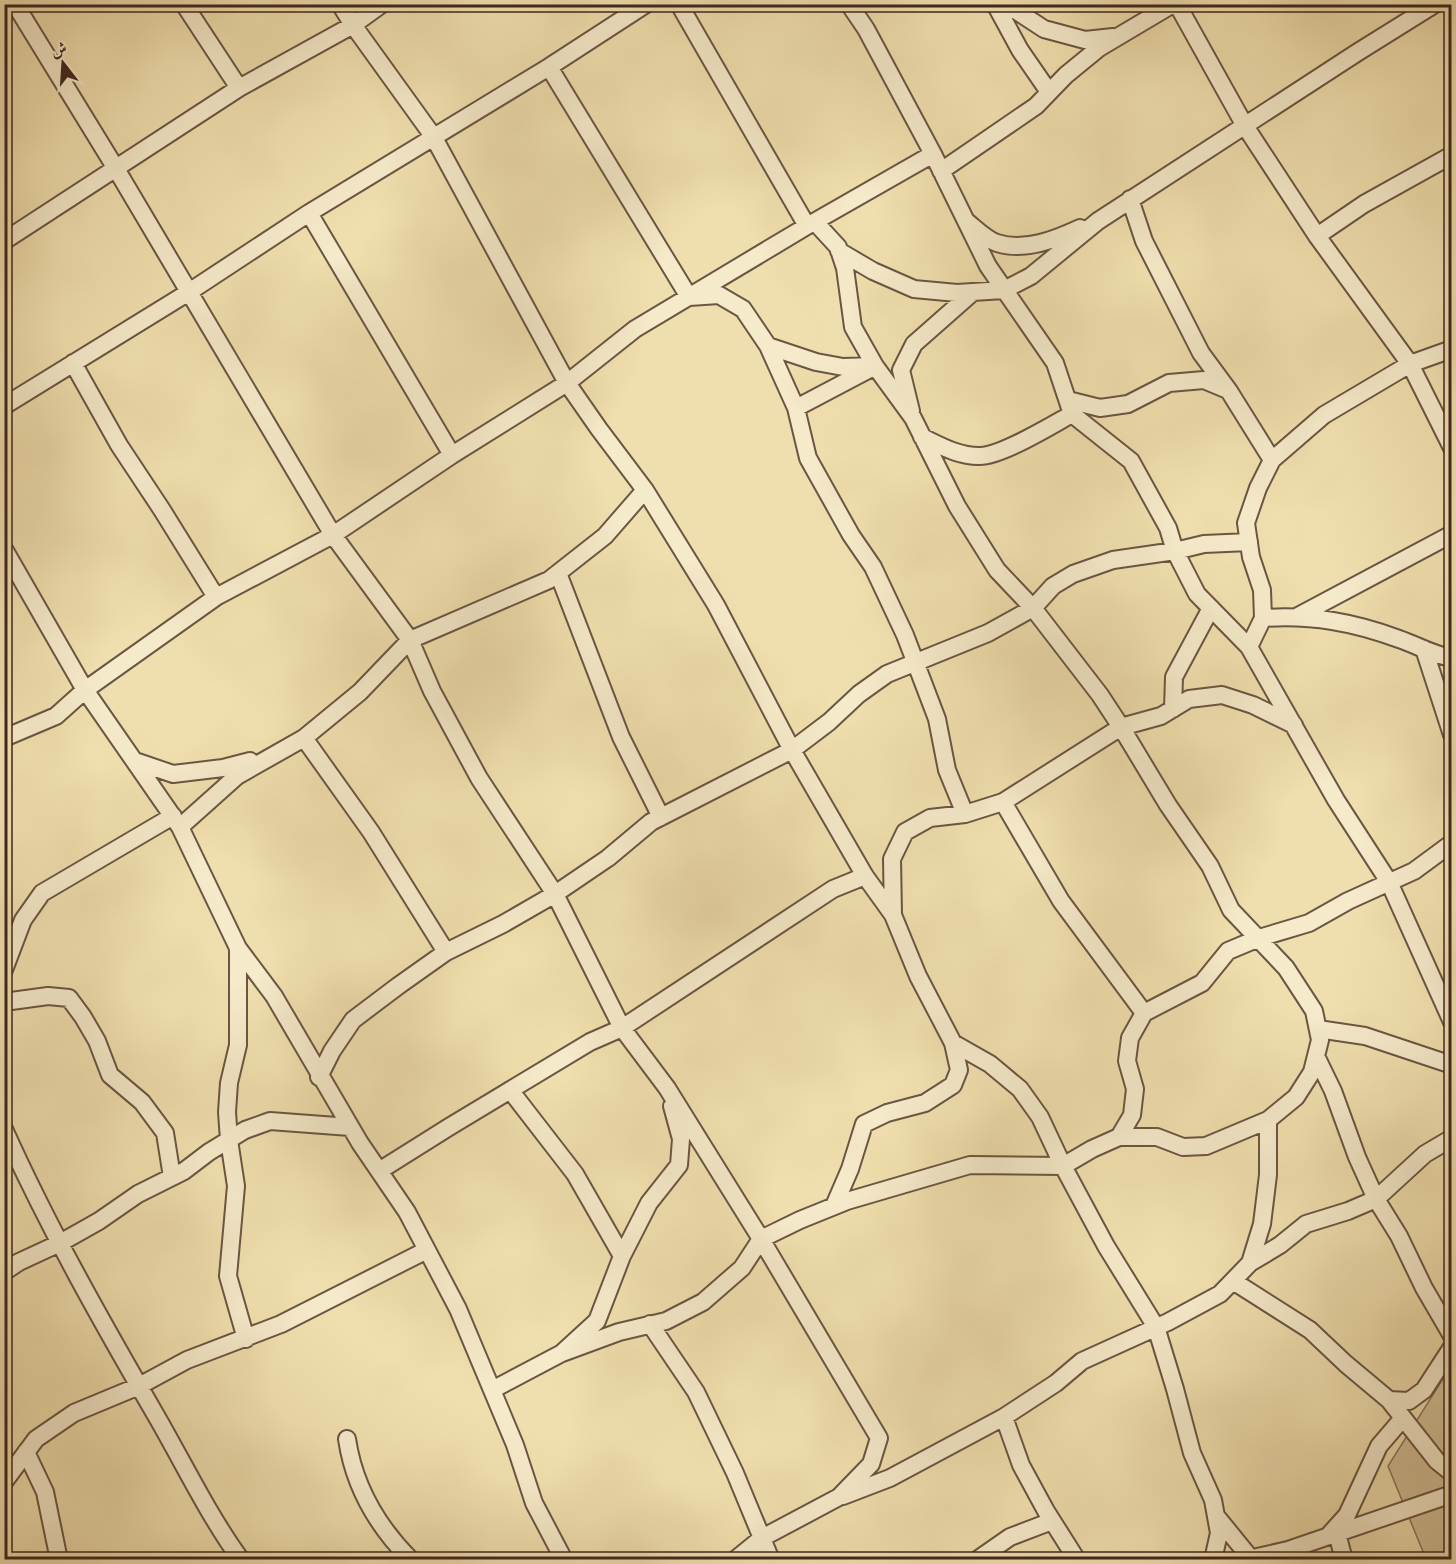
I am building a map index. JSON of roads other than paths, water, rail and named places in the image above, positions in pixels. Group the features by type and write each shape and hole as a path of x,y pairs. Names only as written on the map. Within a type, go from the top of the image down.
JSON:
{"street":[{"path":"15,4 115,167 333,535 410,640 432,691 479,778 555,894 622,1028 667,1088 879,1438 871,1464 839,1497"},
{"path":"184,4 239,88"},
{"path":"340,4 434,136 567,383 645,490 716,606 792,750 865,876 893,915 918,976 952,1043 958,1070 953,1085 925,1103 887,1113 864,1124 850,1169 834,1206"},
{"path":"4,241 239,88 353,25 382,4"},
{"path":"4,406 189,292 309,213 549,67 645,4"},
{"path":"679,4 811,224 839,251 873,271 914,289 957,293 1004,290 1031,276 1098,221 1435,4"},
{"path":"849,4 866,29 933,154 988,266 1055,363 1070,407 1131,461 1163,518 1175,551 1197,594 1249,646 1336,800 1389,882 1452,1022"},
{"path":"995,4 1020,50 1049,92"},
{"path":"1006,4 1044,29 1085,40 1117,37"},
{"path":"941,171 1036,105 1099,48 1175,4 1245,126 1317,236 1410,364 1451,445"},
{"path":"549,67 689,297"},
{"path":"4,738 56,716 85,690 216,597 333,535 452,455 567,383 635,329 933,154"},
{"path":"1317,236 1364,204 1452,155"},
{"path":"1130,200 1144,242 1201,353 1229,391 1272,460"},
{"path":"309,213 452,455"},
{"path":"964,220 996,243 1025,246 1058,238 1098,221"},
{"path":"492,1390 562,1353 618,1332 666,1321 702,1302 742,1268 760,1239 834,1206 970,1165 1063,1166 1119,1137 1157,1137 1183,1147 1206,1146 1268,1120 1296,1097 1312,1072 1320,1040 1314,1011 1286,968 1231,910 1210,866 1168,805 1121,727 1033,608 997,570 957,506 913,418 875,366 853,327 846,268 839,251"},
{"path":"913,418 901,370 914,344 974,292"},
{"path":"689,297 719,295 743,309 768,346 796,408 808,458 851,535 873,567 905,635 937,719 946,770 965,814"},
{"path":"768,346 816,362 843,367 875,366"},
{"path":"1249,646 1263,618 1262,590 1251,557 1246,524 1258,488 1272,460 1324,415 1410,364 1452,349"},
{"path":"73,363 119,445 216,597"},
{"path":"796,408 875,366"},
{"path":"922,437 953,452 981,457 1016,445 1070,407 1100,408 1128,404 1169,383 1204,380 1229,391"},
{"path":"4,969 23,920 42,893 176,821 237,776 304,738 360,692 410,640 549,580 605,536 645,490"},
{"path":"1298,616 1452,534"},
{"path":"319,1077 332,1051 353,1020 446,952 503,924 555,894 608,858 651,822 792,750 887,674 988,633 1033,608 1053,586 1073,574 1113,560 1175,551 1204,544 1249,542"},
{"path":"4,549 85,690 176,821 238,948 274,996 319,1077 407,1212 458,1309 515,1445 534,1503 564,1560"},
{"path":"558,573 621,736 661,817"},
{"path":"1173,709 1174,677 1211,608"},
{"path":"1263,618 1298,616 1337,621 1399,639 1452,658"},
{"path":"1424,649 1452,735"},
{"path":"893,915 892,859 905,832 930,818 965,814 1003,802 1121,727 1161,716 1189,699 1222,695 1253,705 1294,725"},
{"path":"304,738 371,832 446,952"},
{"path":"135,761 173,774 223,768 272,756"},
{"path":"1003,802 1061,901 1144,1013"},
{"path":"1119,1137 1132,1115 1135,1089 1127,1061 1130,1038 1144,1013 1202,983 1228,951 1259,938 1309,923 1348,901 1414,871 1452,843"},
{"path":"379,1171 590,1042 622,1028 834,889 865,876"},
{"path":"238,948 238,1045 229,1083 227,1113 236,1186 228,1276 246,1339"},
{"path":"4,1002 48,996 69,998 84,1017 97,1041 110,1075 142,1102 165,1133 172,1177"},
{"path":"1318,1029 1365,1036 1452,1065"},
{"path":"952,1043 990,1064 1020,1089 1040,1117 1063,1166 1106,1246 1156,1327 1192,1453 1214,1500 1219,1533 1213,1560"},
{"path":"1316,1056 1333,1091 1357,1157 1376,1199 1399,1236 1424,1288 1452,1336"},
{"path":"562,1353 597,1321 622,1256 649,1203 679,1166 681,1139 667,1088"},
{"path":"510,1090 575,1174 622,1256"},
{"path":"1250,1263 1262,1224 1268,1175 1268,1120"},
{"path":"4,1272 99,1221 138,1194 184,1171 209,1152 245,1130 270,1121 350,1127"},
{"path":"4,1129 60,1243 139,1386 241,1560"},
{"path":"735,1560 762,1538 839,1497 890,1478 1004,1417 1056,1383 1082,1361 1156,1327 1220,1293 1250,1263 1280,1245 1306,1224 1348,1211 1376,1199 1425,1154 1452,1138"},
{"path":"4,1482 36,1439 74,1413 139,1386 188,1360 246,1339 319,1306 427,1250"},
{"path":"1233,1281 1310,1330 1389,1400 1437,1461 1452,1473"},
{"path":"650,1324 696,1392 735,1473 771,1560"},
{"path":"1389,1400 1409,1401 1424,1390 1452,1347"},
{"path":"1004,1417 1021,1466 1077,1560"},
{"path":"1332,1534 1347,1515 1379,1446 1403,1418"},
{"path":"347,1439 350,1460 367,1504 395,1544 411,1560"},
{"path":"26,1452 45,1492 60,1560"},
{"path":"1216,1516 1249,1559 1288,1550 1452,1494"},
{"path":"977,1560 1010,1538 1052,1521"},
{"path":"1332,1534 1344,1560"}]}
